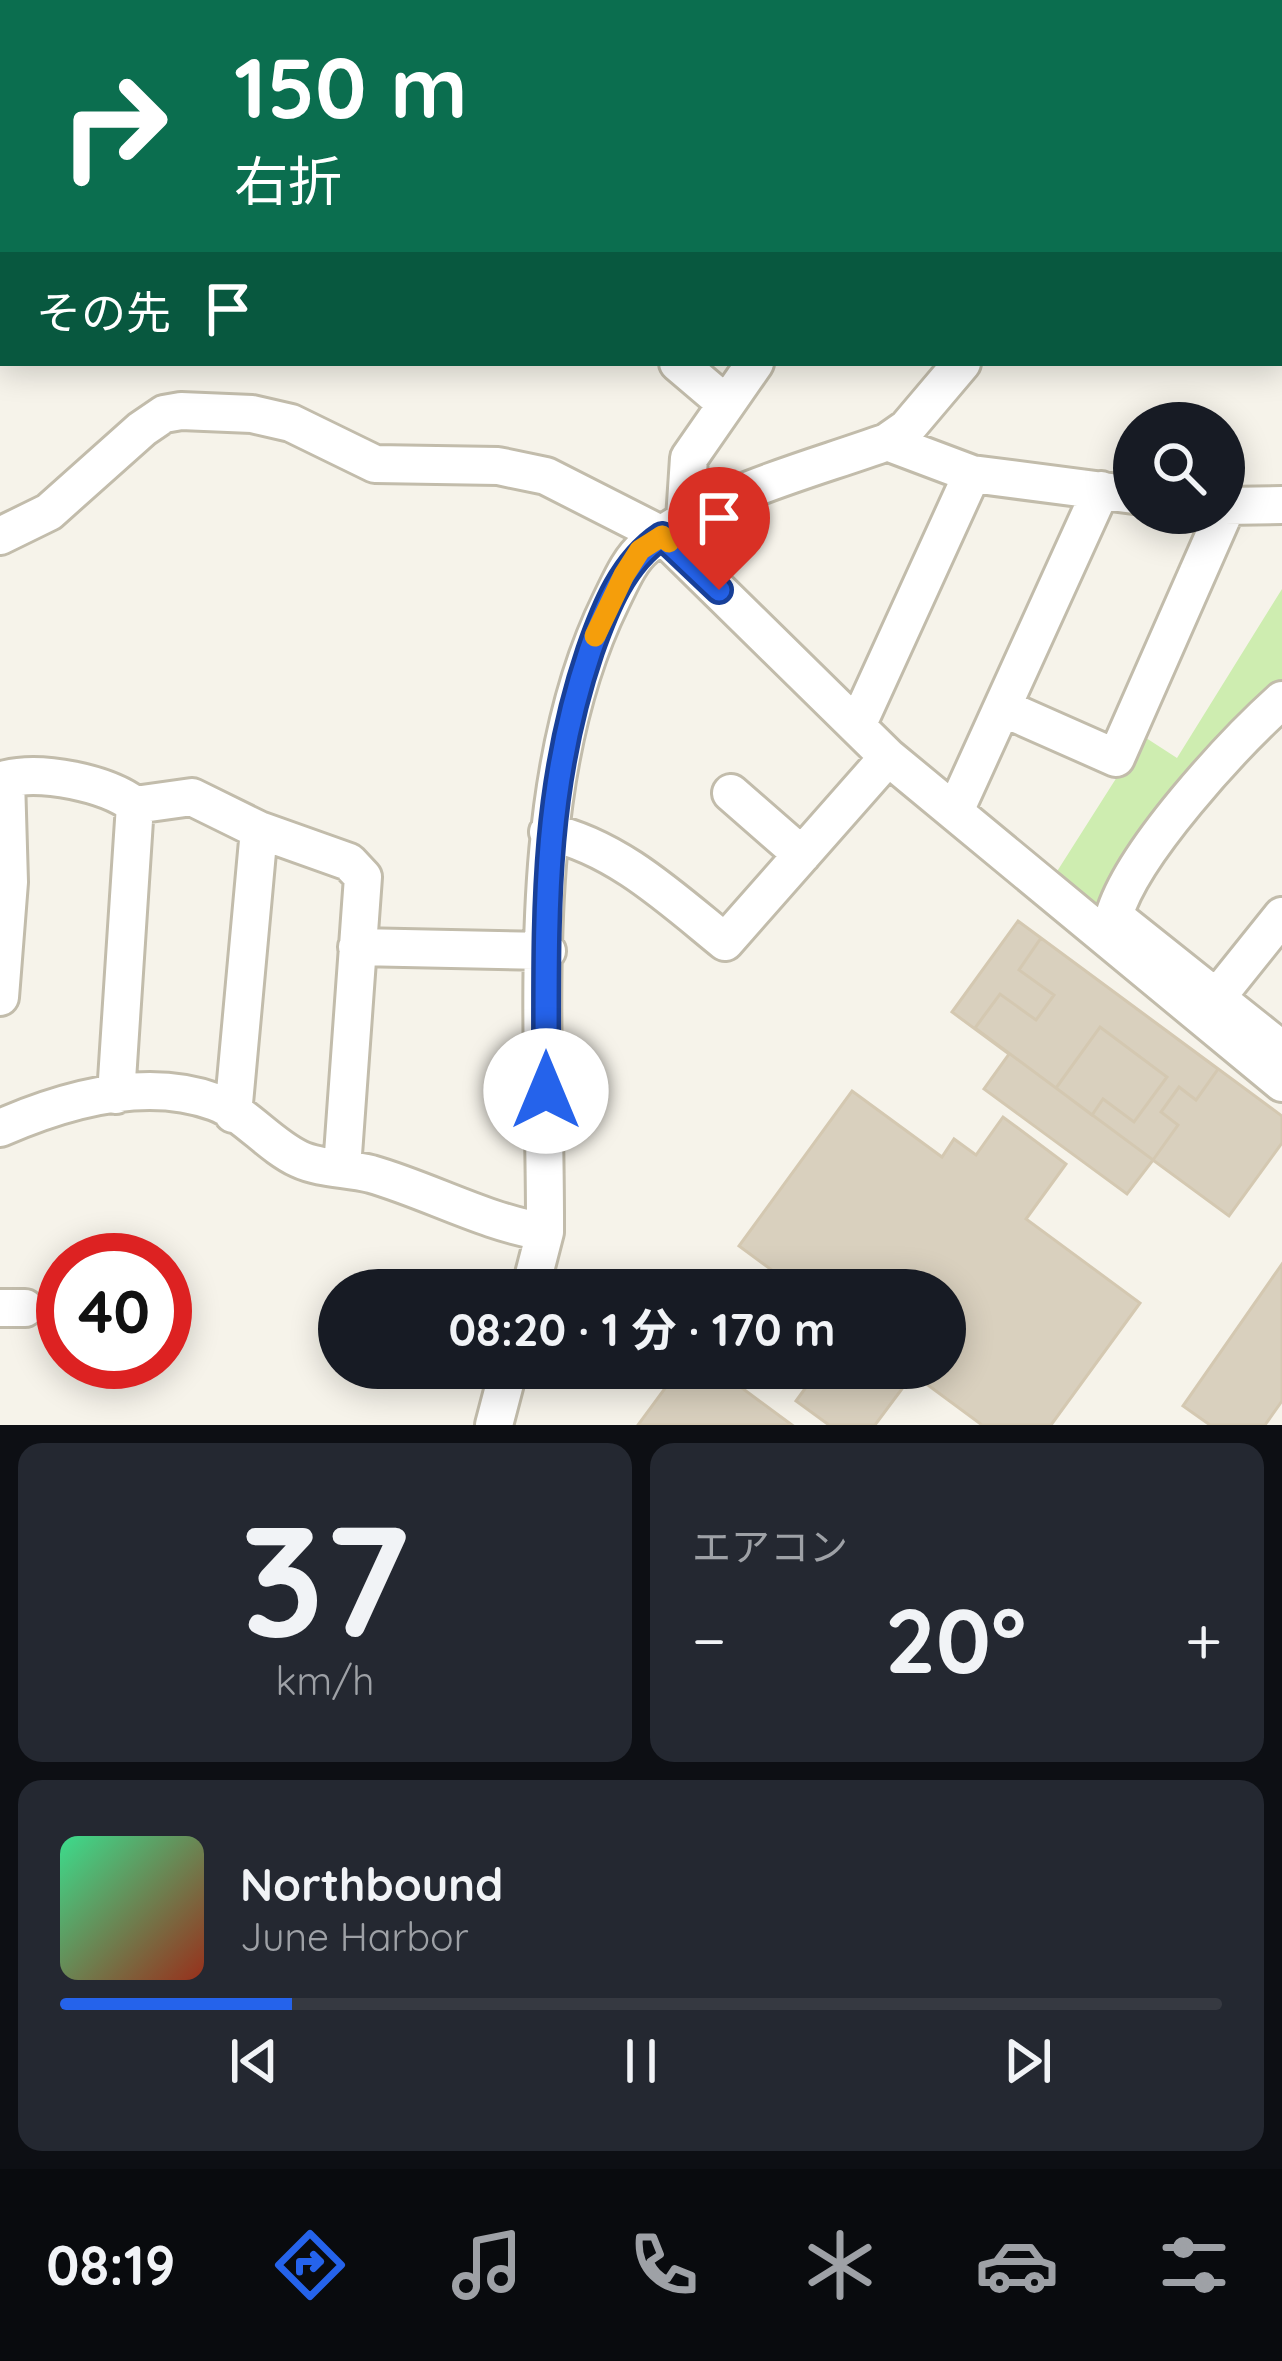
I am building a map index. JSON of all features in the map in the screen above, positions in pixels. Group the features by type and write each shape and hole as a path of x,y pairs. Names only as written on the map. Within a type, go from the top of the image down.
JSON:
{"street":[{"path":"682,366 725,403"},
{"path":"673,527 689,458 753,366"},
{"path":"535,1269 545,1232 548,832 572,706 599,625 640,550 673,527 887,442 907,428 956,366"},
{"path":"0,536 49,512 142,429 164,414 181,411 252,414 291,423 375,464 498,466 546,476 673,527 888,758 1282,1083"},
{"path":"887,442 972,474 1113,491"},
{"path":"857,725 972,474"},
{"path":"955,811 1003,708 1113,501"},
{"path":"1245,508 1282,505"},
{"path":"1003,708 1116,758 1214,534"},
{"path":"1282,700 1193,795 1120,892 1114,916 1282,1050"},
{"path":"548,832 574,838 647,879 725,942 888,758"},
{"path":"0,997 9,882 6,779 24,775 117,792 135,805 192,797 260,830 349,862 363,877 342,1168"},
{"path":"731,793 802,855"},
{"path":"116,1094 135,805"},
{"path":"233,1114 260,830"},
{"path":"1217,997 1282,916"},
{"path":"358,946 547,951"},
{"path":"0,1128 56,1104 116,1094 172,1094 217,1102 301,1160 434,1195 506,1225 545,1232"},
{"path":"494,1425 503,1389"}],"green space":[{"path":"1282,589 1282,691 1094,919 1049,884 1143,736 1177,758"}],"building":[{"path":"1018,921 1282,1116 1282,1143 1229,1216 1153,1160 1127,1194 984,1089 1009,1054 952,1012"},
{"path":"1041,938 1218,1069 1196,1100 1179,1087 1161,1112 1178,1125 1153,1160 975,1028 1000,994 1036,1020 1054,995 1019,970"},
{"path":"1100,1027 1167,1077 1134,1122 1103,1099 1092,1115 1056,1088"},
{"path":"852,1091 942,1157 954,1139 976,1155 1003,1117 1066,1164 1026,1219 1140,1303 1051,1425 982,1425 933,1389 966,1389 966,1269 770,1269 739,1246"},
{"path":"1282,1264 1282,1401 1265,1425 1210,1425 1183,1406"},
{"path":"665,1389 743,1389 792,1425 638,1425"},
{"path":"805,1389 902,1389 875,1425 829,1425 796,1401"}],"slow traffic":[{"path":"595,636 640,550 662,536 669,542"}],"route":[{"path":"546,1091 548,832 572,706 599,625 640,550 662,536 719,590"}]}
